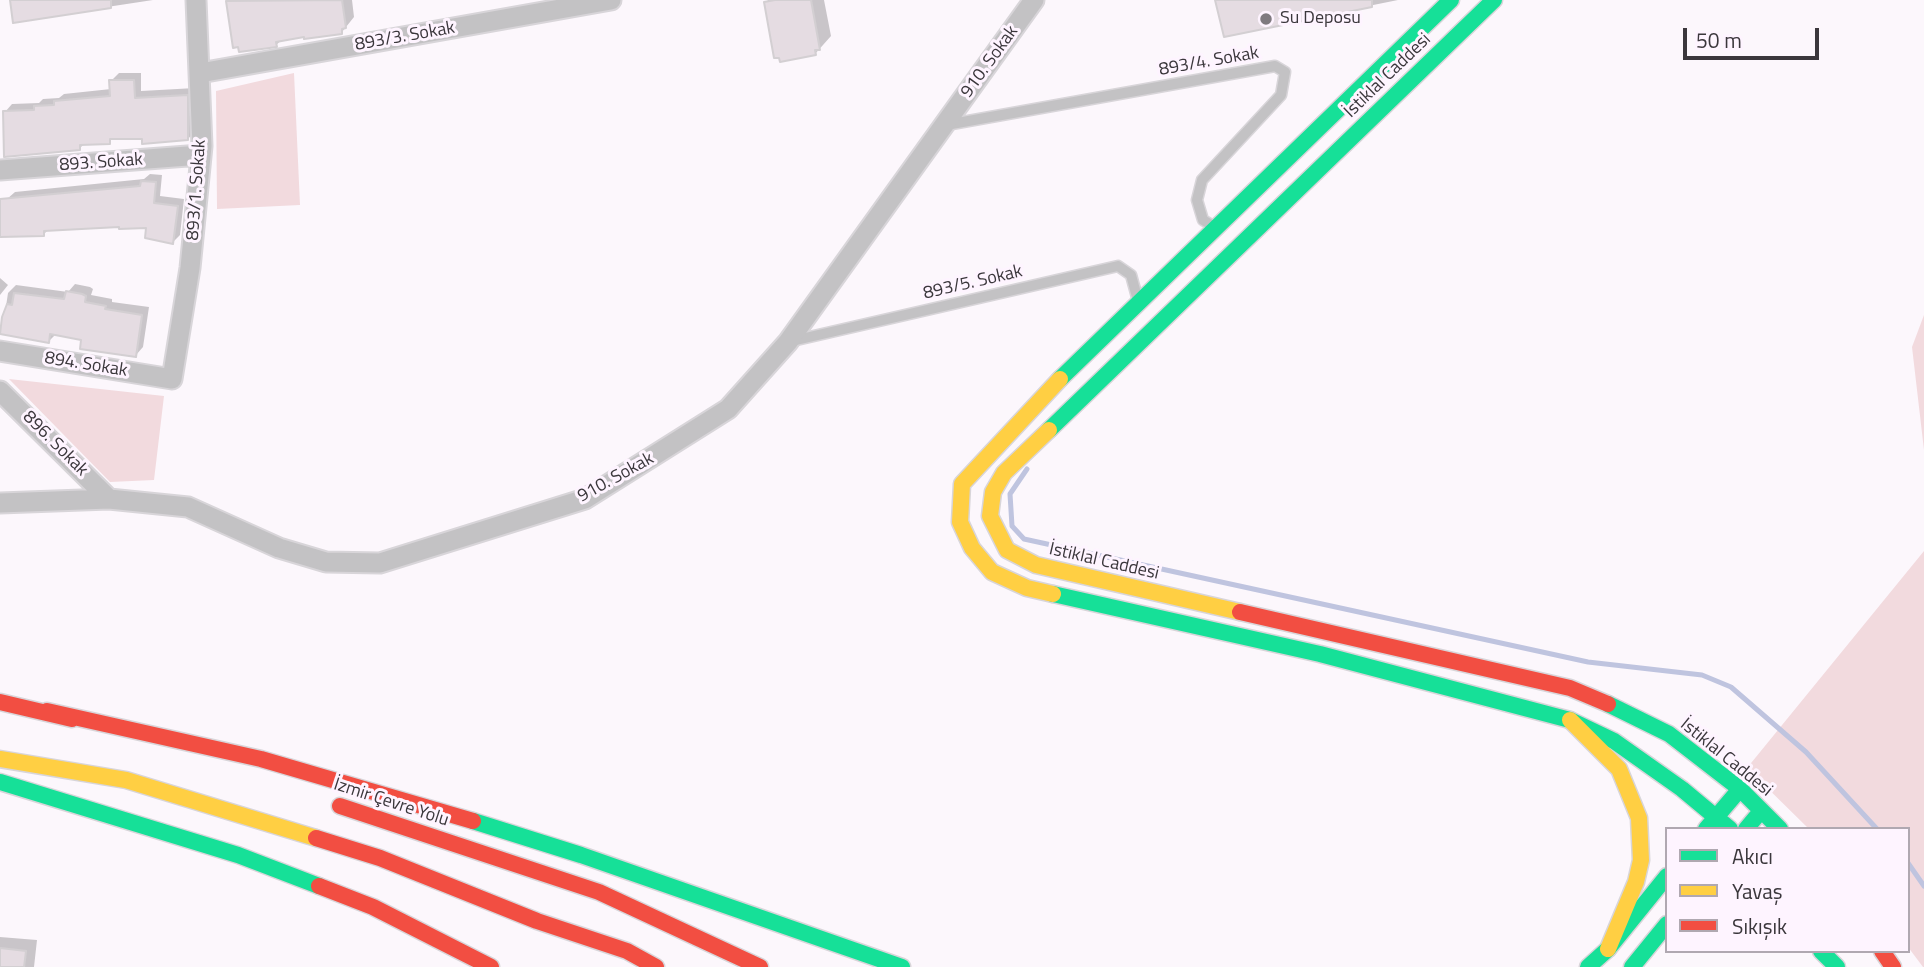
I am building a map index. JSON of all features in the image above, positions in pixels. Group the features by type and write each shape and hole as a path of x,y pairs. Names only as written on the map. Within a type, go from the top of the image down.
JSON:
{"main road":[{"name":"İstiklal Caddesi","path":"1451,0 1045,394 962,484 960,522 972,548 992,572 1027,588 1320,654 1570,720 1614,741 1711,823"},
{"name":"İstiklal Caddesi","path":"1494,0 1004,473 993,492 990,516 1007,550 1036,565 1570,688 1623,710 1669,734 1740,789 1778,827"},
{"path":"0,702 261,759 397,797 581,855 902,967"},
{"path":"47,711 215,765"},
{"path":"1570,720 1619,769 1639,818 1638,871 1608,949"},
{"path":"0,760 126,780 380,858 537,921 626,951 656,967"},
{"path":"0,782 238,855 373,907 491,967"},
{"path":"1711,823 1740,789"},
{"name":"İzmir Çevre Yolu","path":"318,799 599,892 760,967"},
{"path":"1748,827 1761,811"},
{"path":"1588,967 1608,949 1665,878"},
{"path":"1635,963 1665,926"},
{"path":"1635,963 1665,942"},
{"path":"1823,953 1837,967"}],"street":[{"name":"893/1. Sokak","path":"172,379 190,268 201,155 196,0"},
{"name":"893/3. Sokak","path":"200,73 611,0"},
{"name":"910. Sokak","path":"0,503 109,499 188,508 279,548 326,562 380,563 584,499 728,409 788,342 1034,0"},
{"name":"893. Sokak","path":"0,170 201,155"},
{"name":"894. Sokak","path":"0,351 172,379"},
{"name":"896. Sokak","path":"0,391 109,499"}],"lane":[{"name":"893/4. Sokak","path":"943,126 1275,66 1285,72 1281,95 1202,180 1197,200 1203,220 1217,228"},
{"name":"893/5. Sokak","path":"788,342 1118,266 1131,275 1138,291 1137,305"}],"shaded area":[{"path":"294,73 300,205 217,209 216,91"},
{"path":"1924,315 1924,450 1912,347"},
{"path":"9,379 164,396 154,480 110,482"},
{"path":"1924,551 1924,967 1910,950 1910,827 1807,827 1747,768"}],"building":[{"path":"10,0 111,0 111,8 13,23"},
{"path":"342,0 346,28 342,29 342,34 304,37 276,42 277,47 239,52 238,47 233,48 226,1"},
{"path":"811,0 820,50 815,50 816,55 780,62 779,58 774,58 764,2"},
{"name":"Su Deposu","path":"1215,0 1372,0 1372,7 1224,37"},
{"path":"109,80 134,80 135,98 188,95 188,140 142,144 142,139 110,139 110,144 80,145 80,150 4,157 3,111 34,110 34,106 54,105 54,101 110,96"},
{"path":"141,181 156,182 154,203 178,206 173,244 145,238 146,228 44,231 44,236 0,237 0,199 140,186"},
{"path":"66,291 82,294 86,296 85,302 106,306 105,309 142,315 136,357 80,349 81,340 50,334 49,343 0,334 2,317 7,304 12,305 14,293 64,299"},
{"path":"0,948 26,951 24,967 0,967"}],"waterway":[{"path":"1027,469 1010,494 1012,526 1024,539 1588,662 1702,675 1731,687 1806,752 1875,827"},
{"path":"1910,866 1924,886"}],"traffic: fast":[{"path":"1060,379 1451,0"},
{"path":"1049,430 1494,0"},
{"path":"1053,594 1320,654 1570,720 1614,741 1682,789 1728,827"},
{"path":"1608,704 1669,734 1740,789 1778,827"},
{"path":"0,782 238,855 319,886"},
{"path":"1708,827 1740,789"},
{"path":"1748,827 1761,811"},
{"path":"473,821 581,855 902,967"},
{"path":"1588,967 1608,949 1665,878"},
{"path":"1632,967 1665,926"},
{"path":"1823,953 1837,967"}],"traffic: slow":[{"path":"1053,594 1027,588 992,572 972,548 960,522 962,484 1060,379"},
{"path":"1049,430 1004,473 993,492 990,516 1007,550 1036,565 1240,612"},
{"path":"1570,720 1619,769 1639,818 1641,860 1636,882 1608,949"},
{"path":"0,759 126,780 316,838"}],"traffic: jam":[{"path":"1240,612 1570,688 1608,704"},
{"path":"0,702 72,719"},
{"path":"47,711 261,759 473,821"},
{"path":"340,806 599,892 760,967"},
{"path":"316,838 380,858 537,921 627,951 656,967"},
{"path":"319,886 373,907 491,967"},
{"path":"1883,953 1893,967"}],"place":[{"name":"Su Deposu","path":"1266,19"}]}
